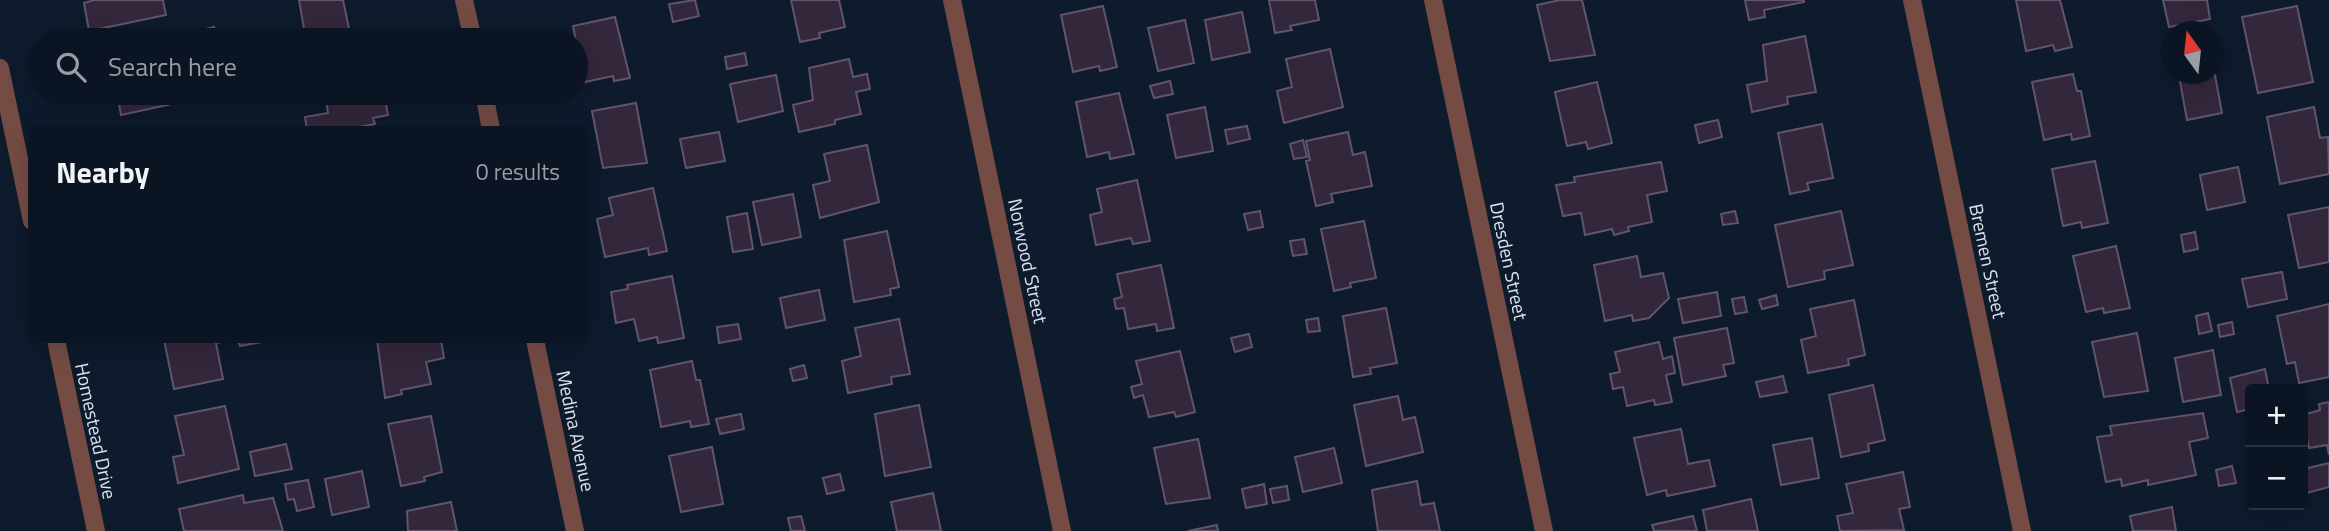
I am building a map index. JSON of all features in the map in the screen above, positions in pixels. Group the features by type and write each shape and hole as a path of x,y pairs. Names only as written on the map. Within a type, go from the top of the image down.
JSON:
{"street":[{"path":"464,0 470,28"},
{"name":"Norwood Street","path":"952,0 1062,531"},
{"name":"Dresden Street","path":"1433,0 1544,531"},
{"name":"Bremen Street","path":"1912,0 2022,531"},
{"path":"0,68 28,202"},
{"path":"486,105 490,126"},
{"name":"Homestead Drive","path":"57,343 96,531"},
{"name":"Medina Avenue","path":"536,343 575,531"}],"building":[{"path":"94,0 163,0 166,15 103,28 88,28 84,3"},
{"path":"299,0 343,0 349,28 304,28"},
{"path":"695,0 699,16 673,22 669,4"},
{"path":"791,0 839,0 845,27 819,33 820,38 800,42"},
{"path":"1269,0 1315,0 1319,20 1290,26 1292,30 1275,33"},
{"path":"1560,0 1582,0 1595,55 1550,61 1537,5"},
{"path":"1745,0 1804,2 1764,10 1765,17 1749,20"},
{"path":"2016,0 2060,0 2072,47 2055,51 2053,45 2026,51"},
{"path":"2163,0 2207,0 2210,19 2168,21"},
{"path":"1103,6 1117,67 1100,71 1099,66 1073,72 1061,15"},
{"path":"2297,6 2313,82 2258,93 2242,17"},
{"path":"1242,12 1250,52 1212,60 1205,20"},
{"path":"615,17 630,78 614,81 613,76 588,81 588,28 573,26"},
{"path":"1185,20 1194,63 1158,71 1148,28"},
{"path":"1805,36 1816,92 1787,97 1788,104 1752,112 1747,85 1767,81 1763,45"},
{"path":"1330,49 1343,107 1284,123 1277,91 1292,87 1286,59"},
{"path":"745,53 747,65 727,69 725,57"},
{"path":"849,59 853,77 867,74 870,89 856,92 861,114 835,120 835,124 799,132 793,105 813,100 809,68"},
{"path":"2073,74 2077,91 2081,91 2090,136 2072,140 2071,134 2044,140 2032,82"},
{"path":"776,75 783,111 738,122 730,84"},
{"path":"1170,81 1173,94 1154,98 1150,86"},
{"path":"1597,82 1612,143 1588,149 1586,142 1567,146 1555,92"},
{"path":"2180,84 2217,84 2222,113 2187,120"},
{"path":"1119,93 1134,154 1110,159 1109,152 1087,157 1076,102"},
{"path":"636,103 647,163 603,168 592,111"},
{"path":"119,105 167,105 121,115"},
{"path":"327,105 386,105 388,115 373,118 375,124 364,126 306,126 305,117 328,113"},
{"path":"1205,107 1213,151 1176,158 1167,115"},
{"path":"2314,107 2320,138 2328,137 2329,174 2280,184 2267,117"},
{"path":"1718,120 1722,137 1699,143 1695,125"},
{"path":"1822,124 1833,178 1807,183 1809,190 1790,194 1778,133"},
{"path":"1247,126 1250,139 1228,144 1225,130"},
{"path":"719,132 725,161 686,168 680,139"},
{"path":"1348,132 1353,155 1365,152 1372,186 1331,194 1333,202 1316,206 1306,161 1310,160 1306,141"},
{"path":"1303,140 1307,157 1294,159 1290,144"},
{"path":"867,145 879,202 820,218 813,185 830,181 824,154"},
{"path":"2095,161 2108,223 2082,228 2081,222 2063,226 2052,169"},
{"path":"1661,162 1667,191 1647,195 1652,222 1628,227 1629,231 1614,235 1612,229 1585,235 1581,213 1563,216 1556,185 1575,182 1574,177"},
{"path":"2238,167 2245,202 2207,210 2200,175"},
{"path":"1137,180 1150,241 1133,244 1131,238 1096,245 1090,215 1102,212 1097,189"},
{"path":"653,188 667,251 649,255 648,248 605,257 597,219 613,215 609,198"},
{"path":"793,194 801,237 762,245 753,202"},
{"path":"2329,207 2329,262 2299,268 2288,215"},
{"path":"1260,211 1263,227 1248,230 1244,214"},
{"path":"1735,211 1738,223 1723,225 1721,214"},
{"path":"1841,211 1853,265 1824,271 1825,279 1788,287 1775,225"},
{"path":"747,213 753,249 733,252 727,217"},
{"path":"1364,221 1376,278 1350,283 1351,287 1334,291 1321,229"},
{"path":"887,231 899,287 890,289 891,295 854,302 844,240"},
{"path":"2195,232 2198,249 2184,252 2181,235"},
{"path":"1304,239 1307,254 1293,256 1290,241"},
{"path":"2116,246 2130,308 2104,313 2103,308 2086,312 2073,256"},
{"path":"1637,256 1641,277 1663,273 1669,298 1649,318 1633,321 1632,315 1605,321 1594,265"},
{"path":"1161,265 1174,328 1157,331 1156,324 1128,329 1124,308 1116,309 1114,299 1122,297 1117,274"},
{"path":"2282,272 2287,299 2248,307 2242,279"},
{"path":"672,276 684,338 658,343 657,337 639,341 634,319 616,323 611,292 628,289 627,285"},
{"path":"819,290 825,320 786,328 780,298"},
{"path":"1717,292 1721,316 1683,323 1678,299"},
{"path":"1776,295 1778,305 1762,309 1759,300"},
{"path":"1744,297 1747,312 1735,314 1732,299"},
{"path":"1854,300 1865,355 1848,359 1849,365 1808,373 1801,340 1816,336 1810,309"},
{"path":"2329,304 2329,377 2299,383 2295,362 2287,364 2277,316"},
{"path":"1386,308 1397,363 1370,368 1371,374 1353,377 1343,316"},
{"path":"2208,313 2212,331 2199,334 2196,316"},
{"path":"1318,318 1320,331 1308,332 1306,320"},
{"path":"899,319 910,374 891,377 892,384 848,393 842,361 861,356 855,328"},
{"path":"2232,322 2234,334 2220,337 2218,325"},
{"path":"738,324 741,339 719,343 717,327"},
{"path":"1727,328 1734,363 1723,365 1726,376 1683,385 1674,338"},
{"path":"2137,333 2148,391 2104,397 2092,342"},
{"path":"1249,334 1252,347 1235,352 1231,338"},
{"path":"1659,342 1663,359 1672,356 1675,373 1666,375 1672,402 1655,405 1654,400 1627,406 1623,387 1613,389 1610,374 1620,372 1615,352"},
{"path":"165,343 216,343 223,379 174,389"},
{"path":"377,343 442,343 444,358 426,362 431,384 401,390 402,394 385,398"},
{"path":"2213,350 2221,395 2183,402 2175,358"},
{"path":"1180,351 1195,412 1176,417 1174,412 1149,417 1143,395 1134,398 1131,387 1142,384 1136,361"},
{"path":"692,361 696,380 700,380 709,424 691,427 690,421 661,427 650,370"},
{"path":"804,365 807,378 793,381 790,369"},
{"path":"2265,369 2268,384 2245,384 2245,410 2237,412 2230,378"},
{"path":"1783,376 1787,392 1760,397 1756,382"},
{"path":"1873,385 1885,440 1868,444 1869,451 1841,457 1829,395"},
{"path":"1398,396 1403,420 1415,417 1423,452 1366,466 1354,405"},
{"path":"2329,402 2329,455 2327,445 2309,448 2308,414 2320,410 2319,404"},
{"path":"919,405 931,467 885,476 875,414"},
{"path":"225,406 239,469 178,483 173,457 184,455 175,416"},
{"path":"2203,413 2208,438 2189,442 2196,475 2148,485 2148,480 2122,486 2121,479 2106,482 2097,437 2112,435 2110,426"},
{"path":"741,414 744,429 720,434 716,419"},
{"path":"431,416 442,472 424,477 425,481 401,486 388,424"},
{"path":"1681,429 1688,464 1709,460 1715,486 1667,496 1666,490 1647,495 1634,438"},
{"path":"1812,438 1819,478 1781,485 1773,445"},
{"path":"1198,439 1210,498 1166,504 1154,448"},
{"path":"286,444 292,469 255,476 250,452"},
{"path":"712,447 723,504 681,512 669,456"},
{"path":"1334,448 1342,483 1303,492 1295,457"},
{"path":"2329,463 2329,487 2308,493 2308,468"},
{"path":"2232,466 2236,483 2219,486 2216,470"},
{"path":"362,471 369,507 332,515 325,479"},
{"path":"1903,472 1910,507 1899,509 1904,530 1840,531 1837,516 1853,513 1846,484"},
{"path":"840,474 844,490 827,494 823,478"},
{"path":"308,480 314,507 297,511 294,499 288,500 285,484"},
{"path":"1417,481 1421,505 1434,503 1440,531 1378,531 1372,490"},
{"path":"1264,484 1267,504 1246,508 1242,489"},
{"path":"1287,486 1289,500 1273,503 1270,489"},
{"path":"933,493 941,531 897,531 891,502"},
{"path":"243,495 244,503 273,498 283,531 184,531 179,509"},
{"path":"1751,499 1758,531 1707,531 1703,510"},
{"path":"451,502 457,531 408,531 407,511"},
{"path":"2172,507 2176,531 2133,531 2130,516"},
{"path":"801,516 805,531 791,531 788,518"},
{"path":"1693,516 1697,531 1654,531 1652,525"},
{"path":"1217,525 1218,531 1188,531"}]}
